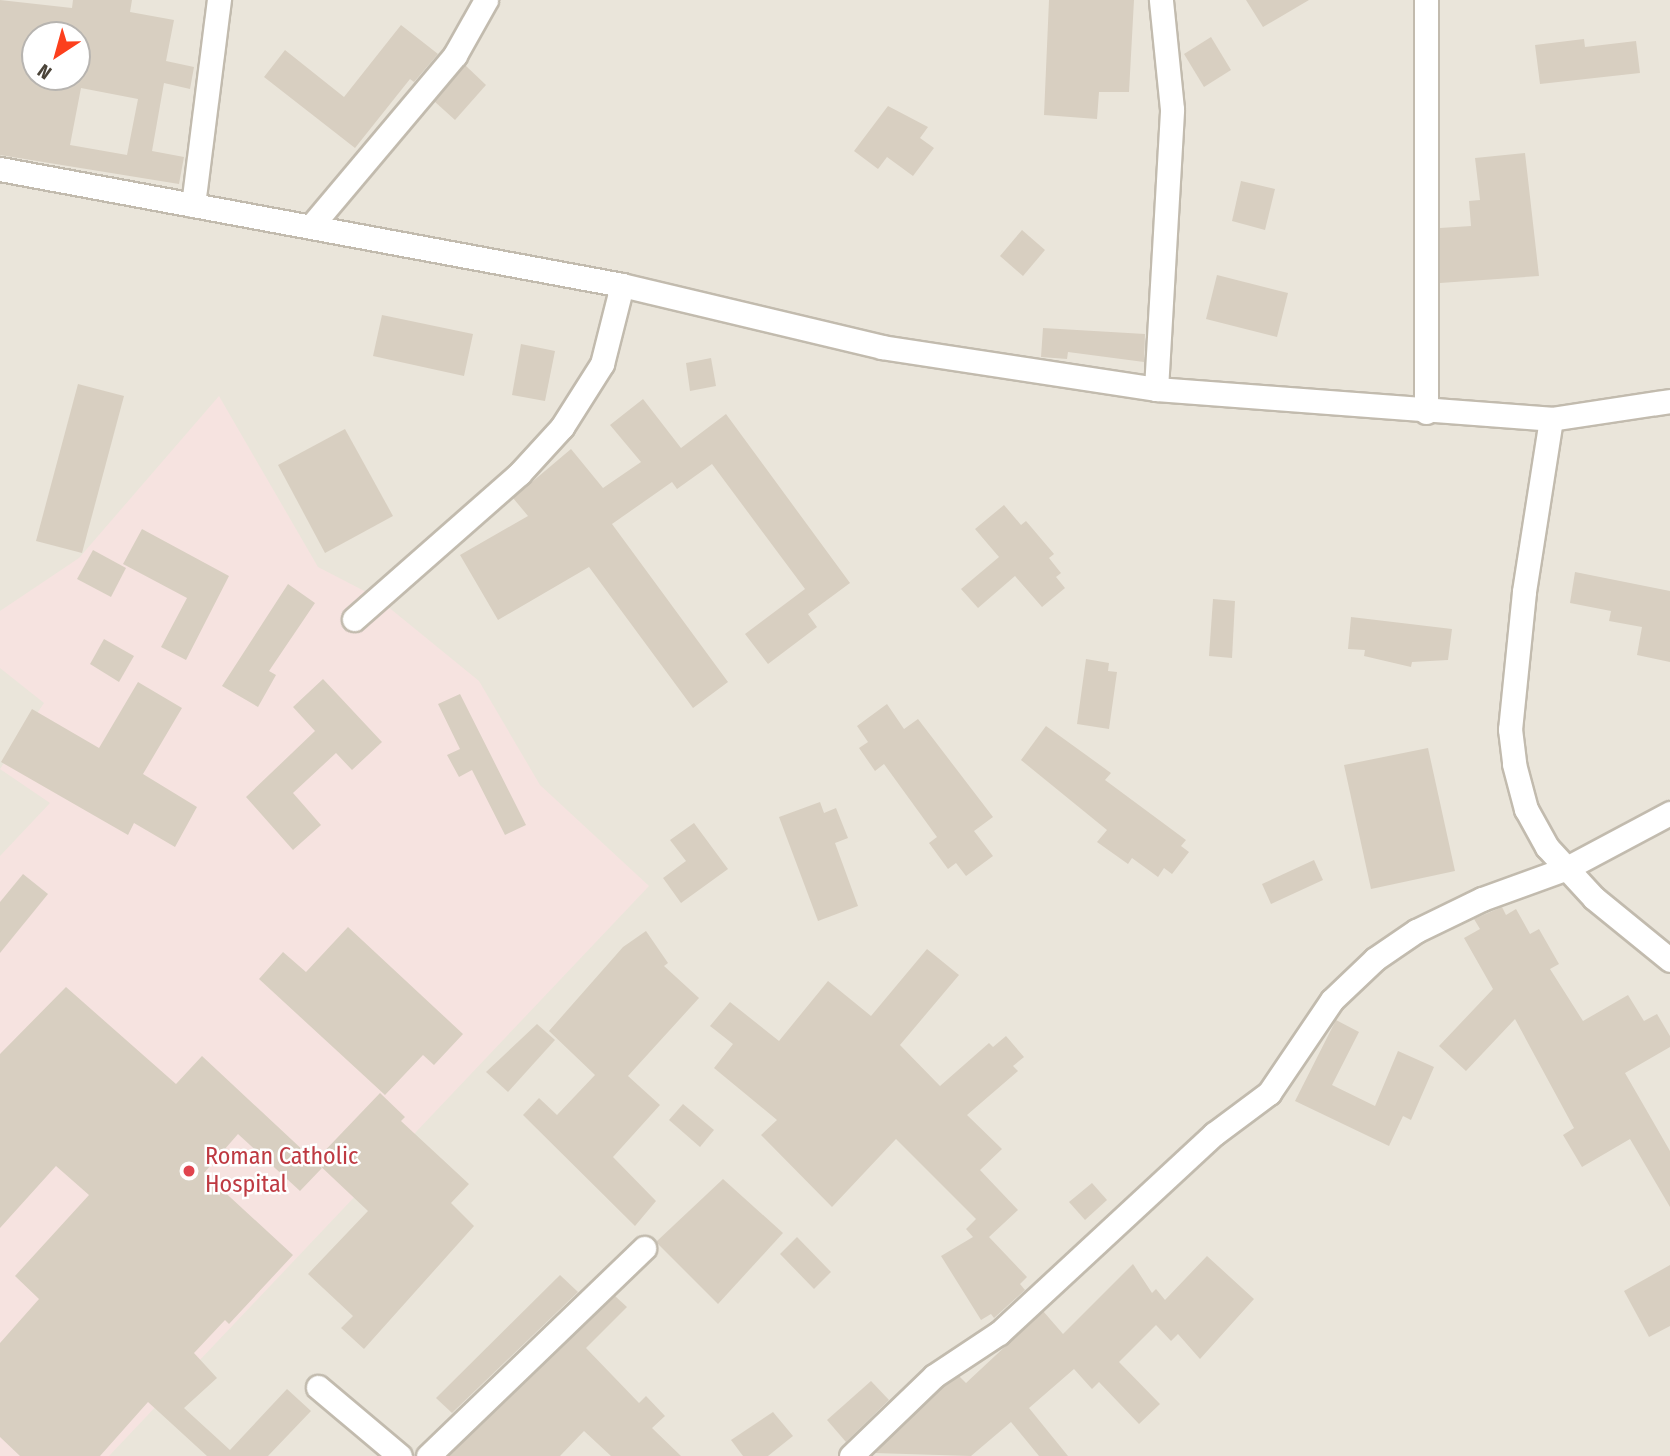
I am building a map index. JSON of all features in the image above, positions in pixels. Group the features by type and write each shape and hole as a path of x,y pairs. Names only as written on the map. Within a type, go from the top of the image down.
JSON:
{"street":[{"path":"193,205 219,0"},
{"path":"312,225 455,55 486,0"},
{"path":"1156,389 1171,109 1161,0"},
{"path":"1426,0 1426,412"},
{"path":"0,169 312,225 622,285 882,348 1156,389 1426,412 1551,419 1670,401"},
{"path":"354,619 519,474 562,427 602,364 622,285"},
{"path":"1551,419 1510,729 1526,808 1565,869 1670,960"},
{"path":"851,1456 934,1376 999,1332 1214,1135 1269,1093 1332,1000 1375,959 1482,899 1565,869 1670,813"},
{"path":"428,1456 644,1248"},
{"path":"318,1387 400,1456"}],"shaded area":[{"path":"0,0 1670,0 1670,1456 0,1456"},
{"name":"Roman Catholic Hospital","path":"219,396 318,567 376,597 479,681 540,785 649,886 109,1456 0,1456 0,856 50,803 0,769 44,703 0,668 0,611 79,558"}],"building":[{"path":"0,0 72,8 73,0 132,0 130,12 174,20 166,61 194,67 190,89 164,83 152,151 184,157 179,184 0,155"},
{"path":"1049,0 1134,0 1129,92 1099,92 1097,119 1044,115"},
{"path":"1246,0 1309,0 1263,27"},
{"path":"401,25 438,54 414,82 410,79 355,148 264,77 285,50 344,97"},
{"path":"1211,37 1231,70 1204,87 1184,54"},
{"path":"1584,39 1585,47 1636,41 1640,73 1540,84 1535,45"},
{"path":"465,65 486,85 455,120 434,101"},
{"path":"888,106 928,127 920,138 934,148 913,176 887,157 878,169 854,151"},
{"path":"1525,153 1539,276 1440,283 1440,228 1471,226 1469,201 1480,200 1475,158"},
{"path":"1241,181 1275,189 1265,230 1232,221"},
{"path":"1022,230 1045,250 1023,276 1000,256"},
{"path":"1217,275 1288,293 1277,337 1206,319"},
{"path":"382,315 473,334 464,376 373,356"},
{"path":"1043,328 1145,334 1144,362 1068,352 1067,359 1041,357"},
{"path":"521,344 555,351 545,401 512,395"},
{"path":"711,358 716,386 690,391 686,363"},
{"path":"78,384 124,396 82,553 36,541"},
{"path":"643,399 681,448 726,414 850,583 808,614 817,627 768,664 745,634 805,589 712,464 677,489 672,482 612,524 728,682 693,708 589,567 498,620 460,555 528,516 513,498 571,449 603,488 641,462 610,425"},
{"path":"345,429 393,516 325,553 278,465"},
{"path":"1004,505 1021,525 1026,521 1054,554 1049,558 1061,573 1056,577 1065,588 1042,607 1015,576 978,608 961,589 999,557 975,529"},
{"path":"142,529 229,576 186,660 161,647 187,598 123,564"},
{"path":"93,550 126,568 111,597 77,579"},
{"path":"1575,572 1670,591 1670,662 1637,655 1642,627 1609,621 1611,611 1570,603"},
{"path":"288,584 315,603 269,671 276,675 258,707 222,686"},
{"path":"1213,599 1235,601 1232,658 1209,656"},
{"path":"1351,617 1452,629 1448,660 1412,662 1411,667 1364,656 1365,650 1348,649"},
{"path":"104,639 134,656 119,682 90,664"},
{"path":"1086,659 1109,663 1108,671 1117,672 1109,729 1077,724"},
{"path":"323,679 382,742 352,770 336,753 293,793 321,825 293,850 246,797 315,731 293,707"},
{"path":"138,682 182,708 143,774 197,807 175,847 134,823 128,835 1,762 32,709 99,748"},
{"path":"460,694 526,825 505,835 472,770 459,777 447,755 460,749 438,704"},
{"path":"887,704 904,729 918,719 993,817 974,831 993,856 966,876 956,863 948,869 929,843 937,837 884,764 875,771 859,748 868,742 857,726"},
{"path":"1046,726 1111,773 1105,780 1186,840 1181,846 1189,852 1172,874 1164,868 1158,877 1132,858 1128,864 1097,842 1107,830 1021,760"},
{"path":"1428,748 1455,871 1371,889 1344,765"},
{"path":"820,802 824,813 836,808 848,838 835,843 858,906 818,921 779,817"},
{"path":"694,823 728,869 681,903 663,878 686,861 670,840"},
{"path":"1314,860 1323,880 1271,904 1262,884"},
{"path":"23,874 48,894 0,953 0,902"},
{"path":"1502,907 1506,915 1516,909 1530,934 1539,929 1559,964 1550,969 1583,1021 1628,995 1644,1021 1657,1014 1670,1036 1670,1047 1625,1073 1670,1151 1670,1207 1630,1139 1582,1167 1563,1135 1574,1128 1515,1019 1466,1071 1439,1046 1493,989 1464,938 1480,929 1474,919"},
{"path":"348,927 463,1034 434,1065 423,1055 385,1095 259,979 283,952 306,972"},
{"path":"646,931 668,963 664,966 699,998 628,1076 660,1105 613,1157 656,1201 635,1226 523,1115 539,1098 557,1115 595,1075 549,1031 623,947"},
{"path":"927,949 959,975 900,1045 940,1086 989,1043 993,1047 1006,1036 1024,1057 1013,1066 1018,1071 967,1115 1002,1149 980,1170 1018,1210 989,1237 1027,1277 1020,1284 1025,1290 994,1318 991,1314 981,1320 941,1256 973,1237 966,1229 976,1219 896,1139 832,1207 761,1135 777,1120 714,1068 733,1044 710,1026 730,1002 779,1041 828,981 871,1016"},
{"path":"66,987 176,1084 202,1056 322,1168 300,1191 238,1134 204,1173 293,1255 229,1324 225,1320 194,1353 217,1378 184,1408 230,1450 287,1389 311,1411 268,1456 207,1456 148,1402 100,1456 20,1456 0,1437 0,1343 39,1299 15,1276 89,1195 56,1166 0,1228 0,1054"},
{"path":"1336,1020 1359,1032 1332,1085 1375,1106 1398,1051 1434,1067 1411,1120 1403,1116 1389,1146 1295,1101"},
{"path":"537,1024 555,1040 508,1092 486,1072"},
{"path":"380,1093 405,1117 401,1121 469,1184 451,1203 474,1226 364,1349 341,1328 353,1316 308,1274 368,1211 315,1161"},
{"path":"683,1104 714,1130 700,1147 669,1120"},
{"path":"723,1179 783,1233 718,1304 656,1242"},
{"path":"1092,1183 1107,1200 1085,1220 1069,1202"},
{"path":"797,1237 831,1272 814,1289 780,1254"},
{"path":"1207,1256 1254,1299 1200,1359 1178,1334 1171,1341 1156,1325 1119,1362 1160,1404 1139,1424 1099,1382 1092,1389 1074,1369 1029,1408 1068,1456 1039,1456 1011,1422 971,1456 874,1453 943,1387 959,1376 966,1383 1043,1311 1063,1334 1133,1264 1152,1293 1156,1289 1165,1300"},
{"path":"1670,1265 1670,1326 1649,1337 1624,1291"},
{"path":"560,1275 578,1292 452,1413 436,1398"},
{"path":"615,1296 627,1307 586,1348 639,1403 646,1396 665,1416 652,1428 681,1456 611,1456 584,1431 560,1456 448,1456"},
{"path":"871,1381 889,1400 846,1442 827,1420"},
{"path":"773,1412 793,1436 768,1456 743,1456 731,1440"}],"place":[{"name":"Roman Catholic Hospital","path":"189,1171"}]}
